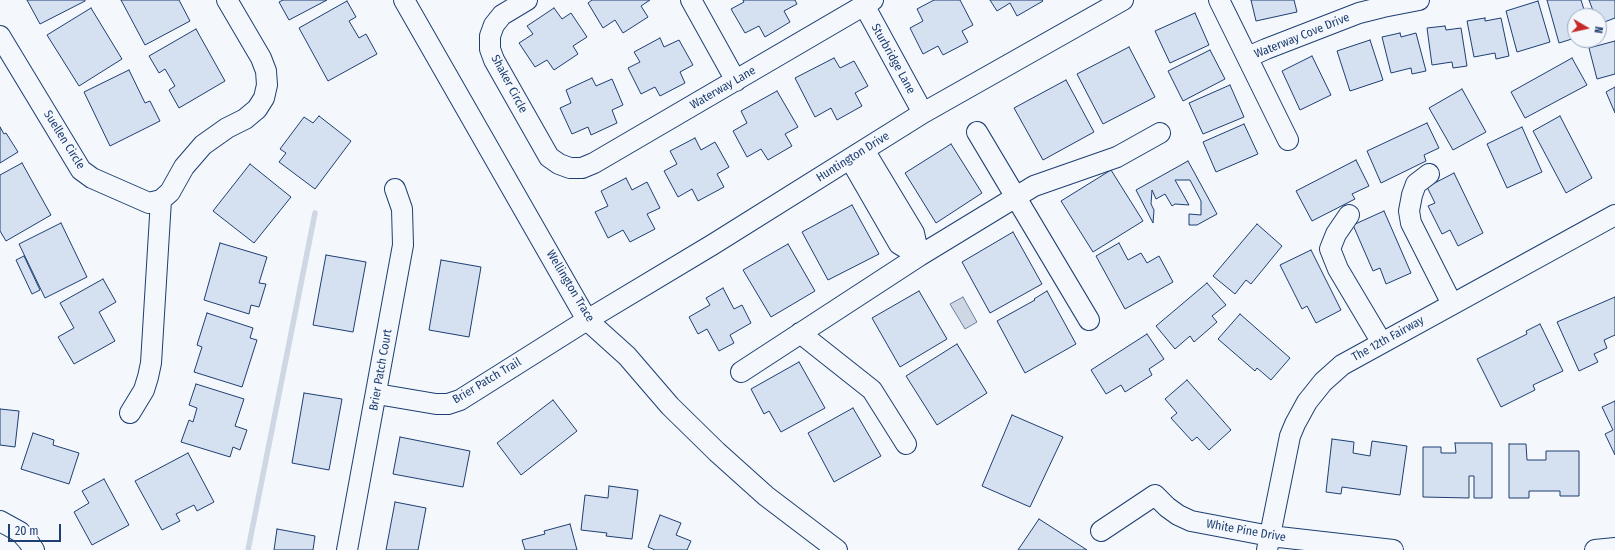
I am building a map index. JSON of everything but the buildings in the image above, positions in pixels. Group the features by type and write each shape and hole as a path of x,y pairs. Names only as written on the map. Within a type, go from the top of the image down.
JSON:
{"street":[{"path":"130,413 144,390 148,377 161,200 170,192 184,167 203,145 227,128 245,119 257,109 264,98 267,84 266,71 261,58 227,0"},
{"name":"Wellington Trace","path":"404,0 587,320 627,356 670,406 717,452 766,496 837,550"},
{"name":"Shaker Circle","path":"527,0 502,15 494,25 490,36 490,48 494,60 549,157 559,164 570,168"},
{"path":"691,0 736,81"},
{"name":"Huntington Drive","path":"587,320 712,245 923,113 1124,0"},
{"name":"Waterway Cove Drive","path":"1219,0 1248,57 1359,13 1413,1"},
{"name":"Waterway Lane","path":"570,168 582,168 594,163 868,3"},
{"name":"Sturbridge Lane","path":"868,3 923,113"},
{"name":"Suellen Circle","path":"0,36 81,170 92,178 149,203 161,200"},
{"path":"1248,57 1288,140"},
{"path":"977,132 1089,320"},
{"path":"741,372 919,256 1034,186 1117,157 1160,132"},
{"path":"857,154 914,233 919,256"},
{"path":"1429,174 1416,184 1409,211 1411,223 1452,304"},
{"name":"Brier Patch Court","path":"347,550 377,394 403,245 402,209 395,189"},
{"name":"The 12th Fairway","path":"1268,543 1290,436 1307,402 1323,382 1342,365 1615,215"},
{"path":"1349,216 1336,234 1330,249 1338,269 1382,343"},
{"name":"Brier Patch Trail","path":"377,394 436,404 448,404 460,400 587,320"},
{"path":"800,333 872,390 906,444"},
{"name":"White Pine Drive","path":"1101,531 1155,495 1178,515 1191,521 1268,543 1393,550"},
{"path":"0,521 20,532 34,550"},
{"path":"1595,550 1615,548"}],"shaded area":[{"path":"963,297 977,322 965,329 950,304"}],"waterway":[{"path":"248,550 315,213"}]}
